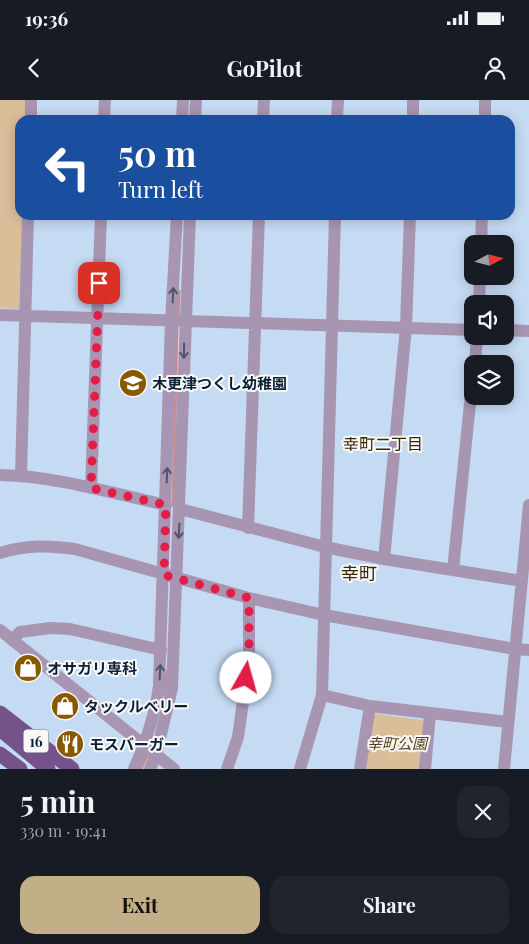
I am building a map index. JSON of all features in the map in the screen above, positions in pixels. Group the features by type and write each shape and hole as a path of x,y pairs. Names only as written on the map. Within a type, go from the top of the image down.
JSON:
{"highway":[{"name":"16","path":"0,713 72,769"},
{"name":"16","path":"0,729 48,769"},
{"name":"16","path":"0,754 20,769"}],"street":[{"path":"31,100 31,115"},
{"path":"104,115 105,100"},
{"path":"182,115 183,100"},
{"path":"195,115 196,100"},
{"path":"263,115 264,100"},
{"path":"337,115 338,100"},
{"path":"413,100 413,115"},
{"path":"485,100 485,115"},
{"path":"21,475 28,220"},
{"path":"91,488 101,220"},
{"path":"150,769 150,750 159,686 161,650 180,509 177,220"},
{"path":"134,769 150,750 172,688 171,577 166,505 178,321 189,220"},
{"path":"248,528 259,220"},
{"path":"300,769 322,695 334,220"},
{"path":"384,559 406,327 410,220"},
{"path":"481,235 482,220"},
{"path":"0,315 464,330"},
{"path":"514,330 529,331"},
{"path":"453,570 470,405"},
{"path":"0,475 21,475 166,505"},
{"path":"504,769 529,505"},
{"path":"180,509 325,547 384,559 522,581"},
{"path":"0,553 19,547 52,546 74,549 249,598 324,615 529,650"},
{"path":"227,769 238,737 249,658 249,598"},
{"path":"12,640 20,632 50,628 70,629 161,650"},
{"path":"0,630 174,769"},
{"path":"322,695 370,706 508,722"},
{"path":"360,769 370,706"},
{"path":"425,769 430,714"}],"green space":[{"path":"0,100 28,100 27,115 15,115 15,220 24,220 21,309 0,308"},
{"name":"幸町公園","path":"374,715 422,720 425,725 420,769 366,769"}],"waterway":[{"path":"178,317 179,291"},
{"path":"173,505 177,324"},
{"path":"164,694 167,671"},
{"path":"141,769 148,754"}],"place":[{"name":"木更津つくし幼稚園","path":"133,383"},
{"name":"オサガリ専科","path":"28,668"},
{"name":"タックルベリー","path":"65,706"},
{"name":"モスバーガー","path":"70,744"}],"district":[{"name":"幸町二丁目","path":"383,443"},
{"name":"幸町","path":"359,573"}],"route":[{"path":"99,283 91,488 166,505 164,575 249,598 249,658 246,678"}]}
